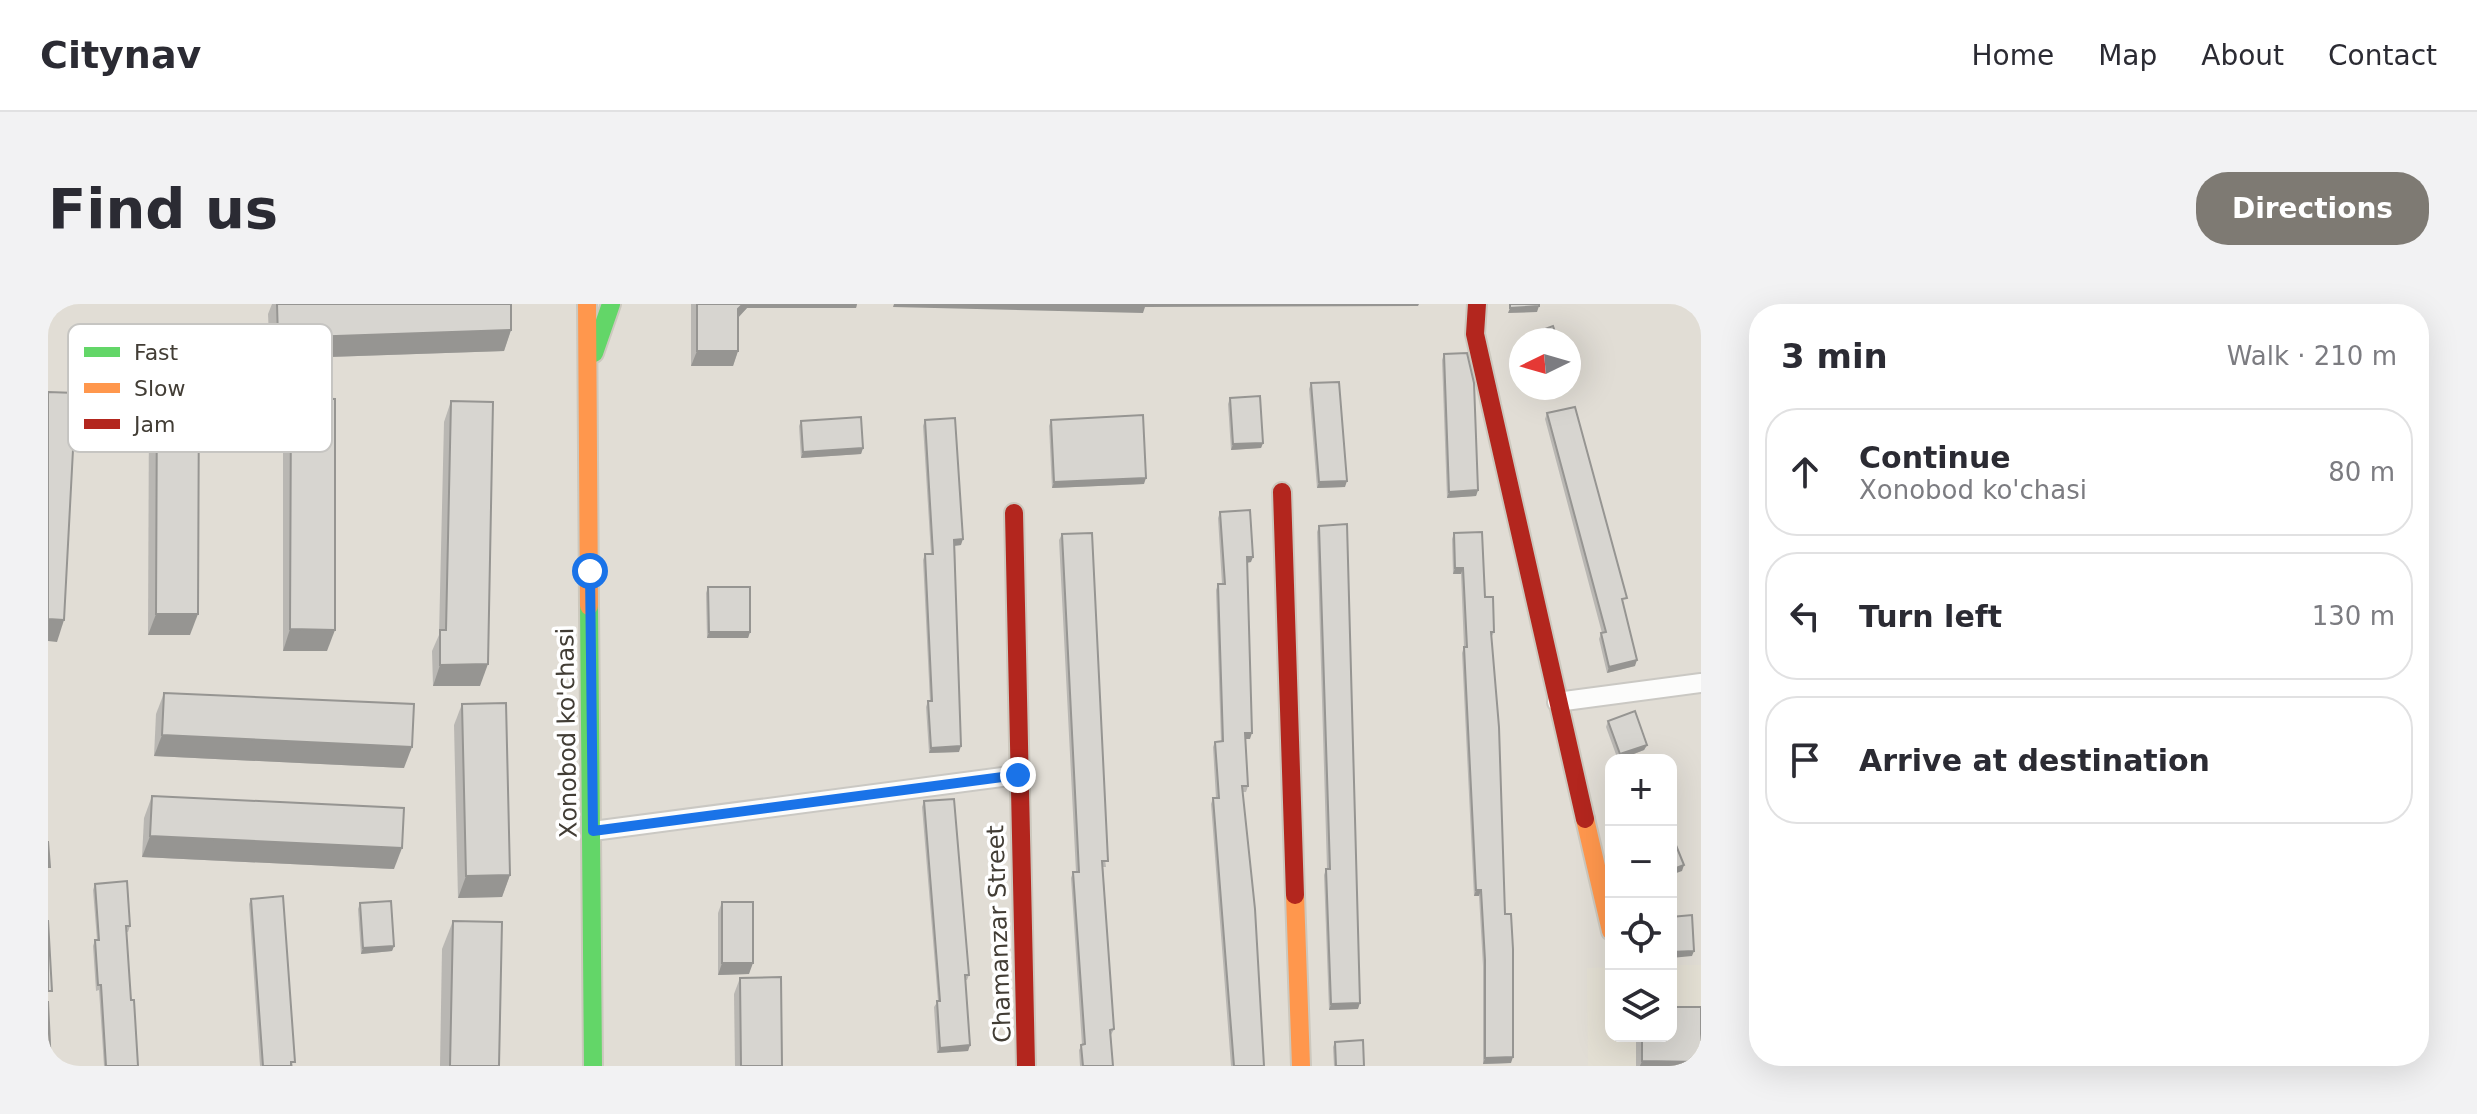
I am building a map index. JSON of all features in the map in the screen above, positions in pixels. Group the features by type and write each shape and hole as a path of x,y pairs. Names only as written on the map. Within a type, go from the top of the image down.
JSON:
{"street":[{"name":"Xonobod ko'chasi","path":"587,304 593,1066"},
{"path":"588,371 611,304"},
{"path":"1477,304 1475,334 1605,906"},
{"path":"1282,492 1301,1066"},
{"name":"Chamanzar Street","path":"1014,513 1026,1066"},
{"path":"1557,702 1701,683"},
{"path":"593,831 1018,775"}],"shaded area":[{"path":"48,304 1701,304 1701,1066 48,1066"},
{"path":"1677,965 1701,965 1701,1066 1588,1066 1587,968 1605,967 1605,1042 1677,1042"}],"building":[{"path":"277,304 511,304 511,330 332,336 332,324 278,324"},
{"path":"697,304 743,304 738,309 738,351 697,351"},
{"path":"1510,304 1539,304 1539,306 1510,308"},
{"path":"1467,353 1474,383 1478,490 1449,492 1444,354"},
{"path":"1339,382 1347,481 1319,482 1311,383"},
{"path":"48,392 68,393 68,452 73,452 64,620 48,619"},
{"path":"1260,396 1263,443 1233,444 1230,398"},
{"path":"332,399 335,399 335,630 290,629 291,452 332,452"},
{"path":"451,401 493,402 488,664 440,665 440,630 446,630"},
{"path":"1575,407 1627,598 1622,599 1637,660 1609,667 1601,633 1606,632 1547,413"},
{"path":"1143,415 1146,478 1054,482 1051,420"},
{"path":"861,417 863,448 803,452 801,421"},
{"path":"955,418 963,539 954,540 961,746 931,748 928,701 932,701 925,554 933,554 925,420"},
{"path":"157,452 199,452 198,614 156,614"},
{"path":"1250,510 1253,557 1247,557 1252,733 1245,733 1248,786 1242,786 1255,909 1264,1066 1234,1066 1213,798 1219,798 1215,742 1223,741 1218,584 1225,584 1220,512"},
{"path":"1347,524 1360,1003 1331,1004 1319,526"},
{"path":"1482,532 1485,597 1493,597 1494,632 1491,632 1499,727 1505,914 1511,914 1513,949 1513,1057 1485,1058 1485,960 1481,890 1476,890 1463,568 1455,568 1454,533"},
{"path":"1092,533 1108,861 1102,861 1114,1029 1110,1030 1113,1066 1083,1066 1081,1045 1085,1044 1073,872 1079,872 1062,534"},
{"path":"708,587 750,587 750,632 709,632"},
{"path":"164,693 414,704 412,747 162,735"},
{"path":"506,703 510,875 466,876 462,704"},
{"path":"1635,711 1647,745 1620,754 1608,721"},
{"path":"152,796 404,808 402,848 150,836"},
{"path":"954,799 969,975 965,975 970,1045 940,1048 937,1001 940,1001 924,801"},
{"path":"1677,848 1684,865 1677,868"},
{"path":"127,881 130,926 126,926 138,1066 106,1066 95,940 99,940 95,884"},
{"path":"283,896 295,1062 291,1062 291,1066 263,1066 251,899"},
{"path":"391,901 394,946 363,948 360,903"},
{"path":"722,902 753,902 753,963 722,963"},
{"path":"1692,915 1694,951 1677,952 1677,916"},
{"path":"48,920 52,991 48,991"},
{"path":"453,921 502,922 499,1066 450,1066"},
{"path":"781,977 782,1066 741,1066 740,978"},
{"path":"48,1001 51,1066 48,1066"},
{"path":"1677,1007 1701,1007 1701,1062 1642,1061 1642,1042 1677,1042"},
{"path":"1363,1040 1364,1066 1336,1066 1335,1042"}],"traffic: fast":[{"path":"594,353 611,304"},
{"path":"589,606 593,1066"}],"traffic: slow":[{"path":"587,304 589,606"},
{"path":"1585,819 1605,905"},
{"path":"1295,895 1301,1066"}],"traffic: jam":[{"path":"1477,304 1475,334 1585,819"},
{"path":"1282,492 1295,895"},
{"path":"1014,513 1026,1066"}],"route":[{"path":"590,571 593,831 1018,775"}]}
